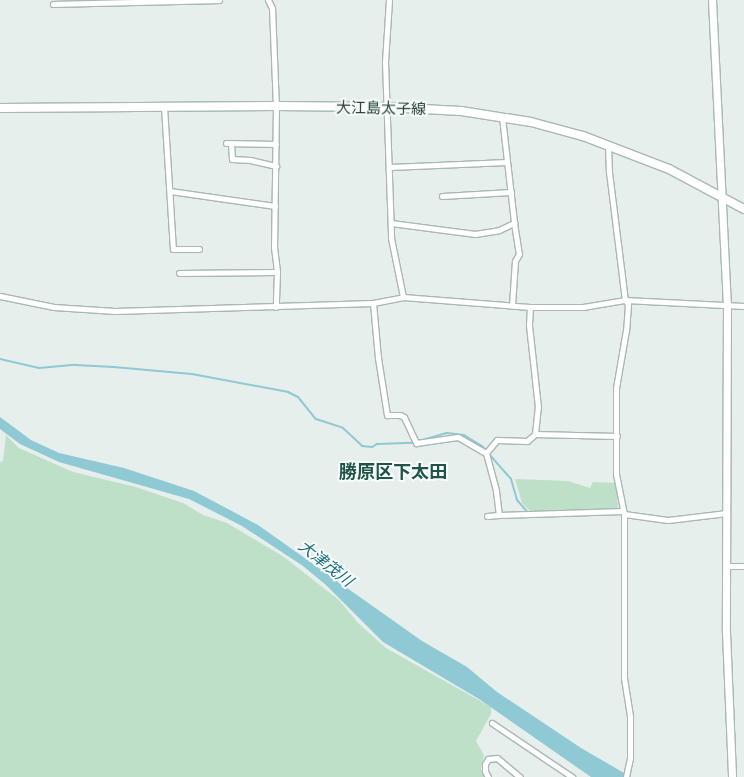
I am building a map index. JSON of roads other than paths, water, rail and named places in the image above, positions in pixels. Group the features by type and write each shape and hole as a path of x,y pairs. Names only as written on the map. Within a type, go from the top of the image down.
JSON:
{"main road":[{"name":"大江島太子線","path":"0,108 276,106 386,107 462,111 502,117 557,129 608,145 669,169 744,209"}],"street":[{"path":"53,4 219,0"},
{"path":"268,0 272,8 276,106 274,247 277,272 276,307"},
{"path":"389,0 385,62 391,238 402,297"},
{"path":"712,0 727,304 726,632 732,777"},
{"path":"164,107 173,249 199,249"},
{"path":"502,117 519,254 515,262 512,305"},
{"path":"276,144 229,144 232,159 250,160 276,166"},
{"path":"608,145 609,172 625,300 628,304 626,330 616,388 616,474 623,513 624,678 630,717 630,750 626,777"},
{"path":"390,167 507,162"},
{"path":"170,191 275,206"},
{"path":"442,196 511,192"},
{"path":"391,222 475,234 499,230 514,224"},
{"path":"179,273 277,272"},
{"path":"0,296 54,307 88,310 276,307 373,303 402,297 530,307 583,307 625,300 744,306"},
{"path":"373,303 378,358 387,415 400,415 404,417 415,440 458,437 488,451"},
{"path":"530,307 529,325 538,407 536,434"},
{"path":"488,451 502,439 527,441 536,434 617,436"},
{"path":"488,451 499,515"},
{"path":"487,516 623,513 668,520 727,513"},
{"path":"726,566 744,566"},
{"path":"492,723 572,777"},
{"path":"488,777 484,771 485,764 488,759 497,758 520,777"}],"water":[{"path":"0,417 31,440 59,453 124,468 194,491 258,525 422,641 467,667 497,692 581,748 631,777 591,777 479,699 383,642 326,585 303,566 242,526 189,499 59,462 20,444 0,429"}],"waterway":[{"path":"0,359 39,368 75,365 192,374 288,392 298,397 316,419 343,428 362,446 372,447 377,444 412,443 447,433 464,435 483,447 511,479 517,500 532,517 618,514"}],"district":[{"name":"勝原区下太田","path":"393,471"}],"water label":[{"name":"大津茂川","path":"326,563"}]}
